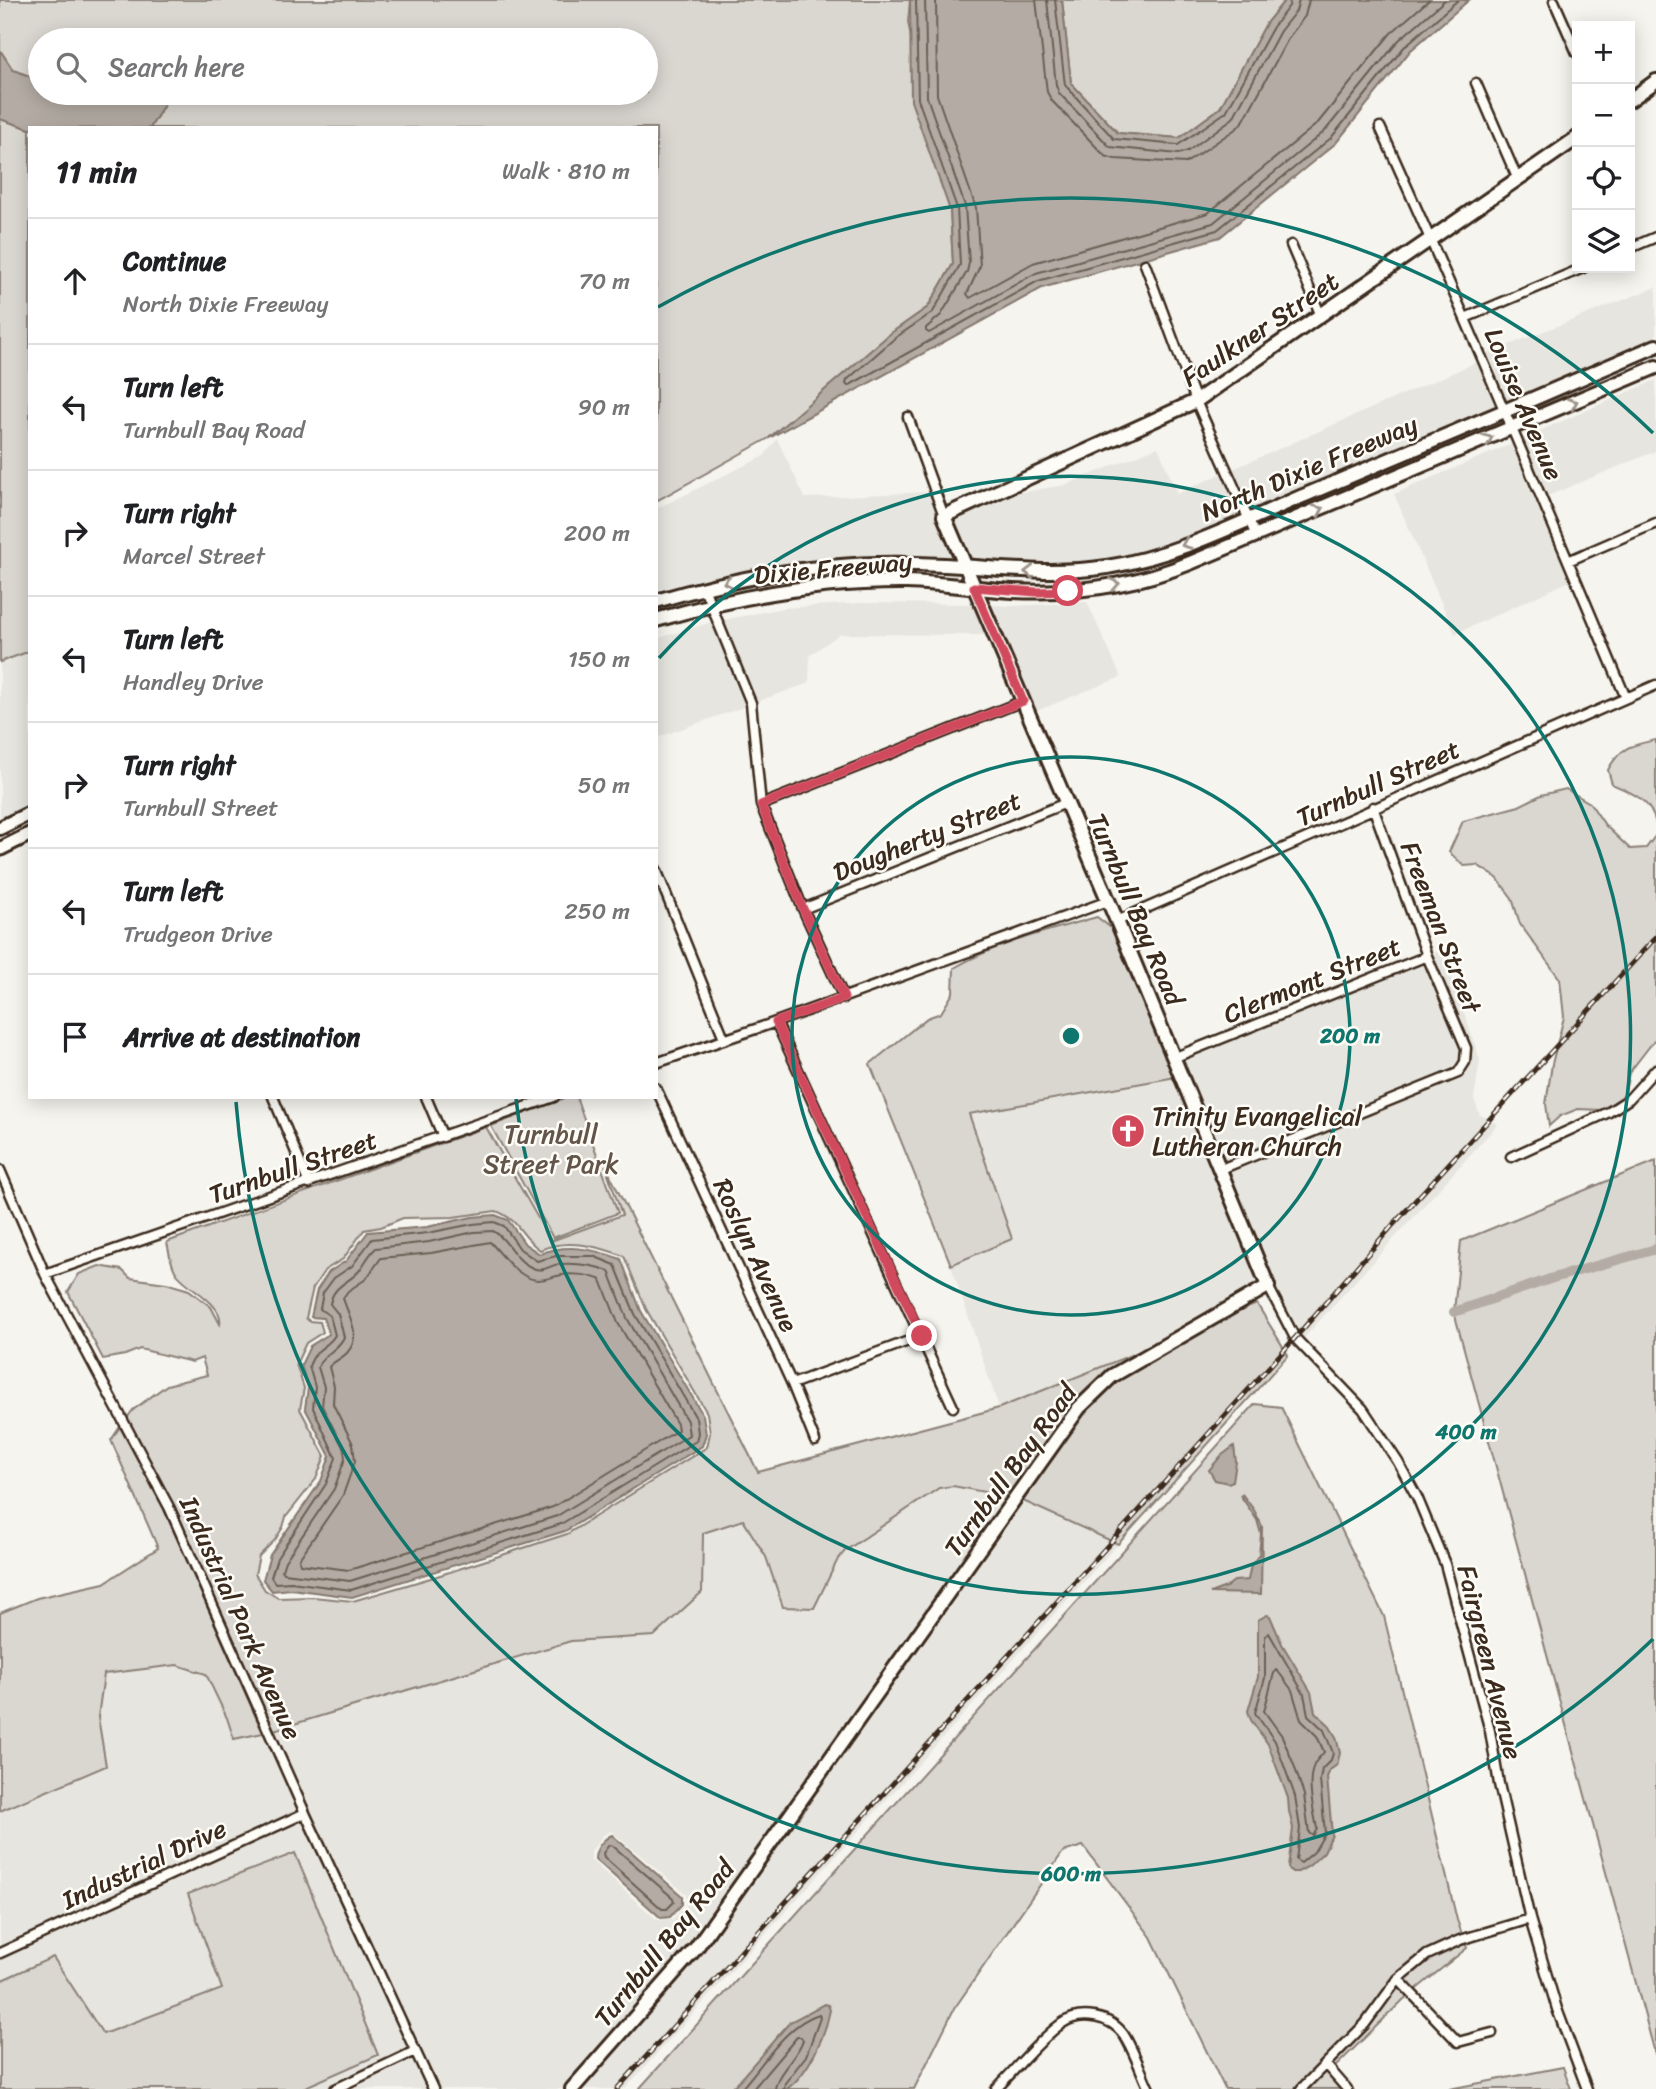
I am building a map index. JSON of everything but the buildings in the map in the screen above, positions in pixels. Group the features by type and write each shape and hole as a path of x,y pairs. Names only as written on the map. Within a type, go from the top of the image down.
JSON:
{"street":[{"path":"1554,1 1572,42"},
{"path":"1635,96 1656,81"},
{"path":"1476,83 1518,180"},
{"name":"Louise Avenue","path":"1380,127 1465,318 1626,698"},
{"name":"Faulkner Street","path":"944,516 1196,401 1572,142"},
{"path":"1635,246 1656,237"},
{"path":"1291,245 1321,316"},
{"path":"1145,264 1196,401 1256,536"},
{"path":"1465,318 1572,273"},
{"name":"North Dixie Freeway","path":"965,567 1032,572 1106,567 1175,549 1656,346"},
{"name":"North Dixie Freeway","path":"974,587 1057,592 1110,586 1184,566 1656,367"},
{"path":"908,418 944,516"},
{"name":"Turnbull Bay Road","path":"572,2089 696,1948 1079,1408 1112,1376 1268,1286 1117,921 944,516"},
{"path":"1568,562 1656,523"},
{"name":"Dixie Freeway","path":"658,600 778,572 838,565 916,564 965,567"},
{"name":"Dixie Freeway","path":"658,619 767,594 848,584 907,582 974,587"},
{"path":"704,588 751,704 761,805 803,909 844,998"},
{"name":"Turnbull Street","path":"1117,921 1656,685"},
{"path":"761,805 1023,701"},
{"name":"Dougherty Street","path":"803,909 1066,803"},
{"name":"Freeman Street","path":"1221,1169 1458,1073 1465,1062 1466,1048 1427,956 1373,807"},
{"path":"0,828 28,814"},
{"path":"0,849 28,835"},
{"path":"658,874 724,1038"},
{"path":"658,1062 844,998 1108,901"},
{"name":"Clermont Street","path":"1173,1058 1427,956"},
{"path":"776,1022 953,1406"},
{"path":"1511,1157 1609,1112 1629,1099 1656,1069"},
{"name":"Roslyn Avenue","path":"658,1092 792,1384 815,1441"},
{"path":"274,1099 309,1184"},
{"path":"427,1099 443,1137"},
{"name":"Turnbull Street","path":"45,1275 548,1099"},
{"name":"Industrial Park Avenue","path":"0,1170 45,1275 169,1507 305,1813 433,2089"},
{"name":"Fairgreen Avenue","path":"1268,1286 1295,1338 1363,1409 1398,1462 1417,1496 1445,1564 1490,1731 1499,1784 1530,1919 1557,2009 1587,2089"},
{"path":"792,1384 922,1336"},
{"name":"Industrial Drive","path":"0,1953 305,1813"},
{"path":"1301,2089 1365,2024 1398,1979 1427,1955 1449,1945 1530,1919"},
{"path":"1398,1979 1458,2042 1492,2033"},
{"path":"996,2089 1061,2024 1083,2016 1101,2018 1124,2035 1149,2089"},
{"path":"335,2089 415,2051"},
{"path":"1326,2064 1347,2089"}],"shaded area":[{"path":"1656,287 1656,341 1506,406 1486,354"},
{"path":"1477,362 1496,410 1252,512 1233,469"},
{"path":"1656,380 1656,451 1545,497 1521,439"},
{"path":"777,439 805,498 927,492 957,561 815,559 658,590 658,508 764,456"},
{"path":"1511,444 1570,581 1455,634 1394,494"},
{"path":"1158,447 1177,494 1223,473 1242,516 1173,544 1105,562 1069,567 969,562 951,518 999,496 1065,485"},
{"path":"1087,602 1121,677 1034,712 988,605"},
{"path":"862,603 976,604 1016,698 1014,699 987,635 840,634 810,655 809,683 756,702 723,620 783,608"},
{"path":"712,622 746,706 658,737 658,638"},
{"path":"28,647 28,809 0,823 0,659"},
{"path":"1443,949 1443,961 1458,994 1480,1060 1474,1099 1480,1115 1498,1124 1303,1339 1272,1284 1228,1172 1463,1076 1472,1060 1471,1046 1432,954"},
{"path":"1424,962 1461,1048 1460,1061 1454,1070 1224,1163 1180,1061"},
{"path":"1176,1077 1261,1284 1156,1345 999,1408 951,1265 1012,1238 969,1114"},
{"path":"953,1486 1010,1497 691,1945 565,2089 439,2089 274,1730 571,1641 654,1636 702,1592 703,1533 743,1520 766,1557 783,1607 814,1608 837,1561 845,1551 939,1488","holes":["611,1831 686,1894 687,1904 673,1919 657,1920 591,1860 591,1852 603,1835"]},
{"path":"1021,1500 1118,1544 625,2089 578,2089 700,1951"},
{"path":"177,1665 206,1674 234,1739 263,1733 299,1810 0,1947 0,1811 106,1766 98,1717 103,1674"},
{"path":"303,1819 409,2049 324,2089 301,2089 378,2055 222,1989 103,2034 53,1957 0,1981 0,1958"},
{"path":"413,2058 427,2089 347,2089"}],"green space":[{"path":"0,0 910,0 908,22 935,163 950,210 953,264 928,307 891,333 769,438 658,500 658,126 151,126 164,105 658,105 658,28 28,28 28,76 13,70 0,50"},
{"path":"1062,0 1285,0 1267,22 1220,108 1179,138 1118,133 1071,83"},
{"path":"0,119 28,128 28,652 0,662"},
{"path":"1656,740 1656,824 1645,803 1634,794 1612,784 1608,770 1617,756 1627,748"},
{"path":"1566,789 1590,803 1605,825 1630,849 1646,848 1656,835 1656,1038 1629,1073 1624,1096 1601,1110 1578,1109 1560,1116 1549,1126 1546,1104 1552,1064 1564,1017 1560,979 1520,924 1512,898 1497,878 1477,865 1464,866 1449,852 1463,821 1519,806 1541,795"},
{"path":"1097,917 1115,931 1176,1077 969,1114 1012,1239 951,1265 870,1064 927,1018 941,1013 953,993 954,968 1006,944"},
{"name":"Turnbull Street Park","path":"562,1099 577,1099 618,1213 553,1238 491,1126"},
{"path":"486,1127 551,1241 622,1215 605,1165 758,1472 999,1408 1156,1345 1108,1373 1010,1497 953,1486 939,1488 845,1551 837,1561 814,1608 783,1607 766,1557 743,1520 703,1533 702,1592 654,1636 571,1641 274,1730 174,1506 127,1418 133,1410 167,1385 207,1375 202,1358 192,1362 140,1349 103,1359 68,1292 79,1274 99,1266 122,1270 130,1278 166,1283 189,1290 211,1307 220,1324 217,1310 211,1303 177,1274 167,1242","holes":["496,1211 504,1215 540,1250 571,1244 603,1249 624,1256 646,1309 707,1413 710,1433 707,1447 567,1534 353,1601 313,1597 278,1598 265,1590 255,1574 259,1556 275,1540 286,1517 316,1479 325,1456 300,1409 304,1388 296,1364 306,1343 323,1332 320,1322 306,1318 313,1288 325,1270 343,1259 364,1230 381,1227 403,1218 453,1217"]},
{"path":"1656,1161 1656,2057 1454,1312 1461,1241"},
{"path":"1257,1304 1288,1355 1118,1544 1021,1500 1084,1411 1116,1380 1220,1319"},
{"path":"1255,1404 1281,1407 1384,1616 1457,1920 1467,1948 1403,2000 1334,2068 1353,2089 1225,2089 1151,1937 1083,1846 1063,1852 954,2009 914,2089 639,2089"},
{"path":"120,1427 164,1509 263,1733 234,1739 206,1674 177,1665 104,1674 98,1717 106,1766 0,1811 0,1613 37,1598 104,1583 158,1548 111,1440"},
{"path":"295,1853 378,2055 301,2089 0,2089 0,1981 53,1957 103,2034 222,1989 188,1894"},
{"path":"1563,2067 1571,2089 1449,2089"}],"water":[{"path":"910,0 1062,0 1071,83 1118,133 1179,138 1220,108 1267,22 1285,0 1469,0 1410,51 1336,143 1220,237 1042,288 769,438 891,333 928,307 953,264 950,210 911,101"},
{"path":"0,50 13,70 28,76 28,105 164,105 151,126 28,126 28,128 0,119"},
{"path":"495,1215 508,1220 525,1244 540,1254 570,1248 601,1252 621,1259 641,1311 703,1415 706,1434 702,1446 565,1531 352,1597 291,1589 272,1591 263,1580 270,1555 321,1481 330,1456 305,1408 308,1388 301,1365 310,1346 329,1334 323,1318 311,1317 317,1290 329,1272 346,1261 368,1232 427,1227"},
{"path":"1234,1446 1236,1462 1233,1481 1228,1483 1215,1480 1209,1470"},
{"path":"1242,1494 1262,1526 1261,1594 1210,1593 1234,1581 1248,1580 1251,1565 1259,1555 1261,1534 1257,1520 1240,1495"},
{"path":"1270,1616 1282,1644 1311,1692 1315,1712 1328,1724 1336,1737 1340,1753 1337,1765 1330,1770 1327,1777 1332,1835 1324,1852 1298,1872 1292,1872 1288,1868 1293,1828 1288,1798 1268,1744 1248,1711 1258,1677 1258,1620"},
{"path":"612,1835 682,1896 682,1904 670,1917 661,1918 595,1859 600,1845"},
{"path":"824,2004 828,2005 830,2010 824,2031 809,2064 795,2082 787,2089 728,2089 736,2084 790,2022"}],"waterway":[{"path":"1454,1312 1553,1278 1656,1249"}],"railway":[{"path":"617,2089 1295,1338 1392,1226 1656,937"}],"place":[{"name":"Trinity Evangelical Lutheran Church","path":"1128,1131"}],"route":[{"path":"922,1336 776,1022 844,998 803,909 761,805 1023,701 974,587 1036,592 1068,591"}]}
